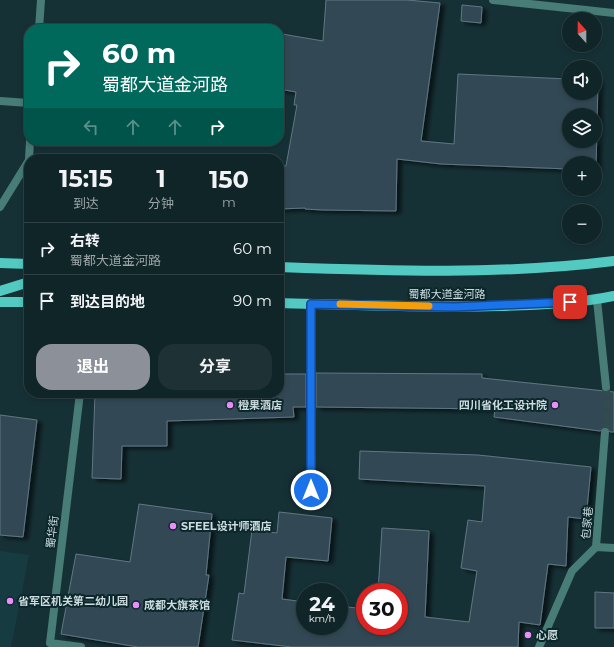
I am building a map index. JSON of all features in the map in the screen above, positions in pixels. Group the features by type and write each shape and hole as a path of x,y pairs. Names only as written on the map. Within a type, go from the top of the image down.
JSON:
{"main road":[{"name":"蜀都大道金河路","path":"284,267 490,271 580,266 614,261"},
{"path":"0,263 24,264"},
{"path":"0,291 24,284"},
{"name":"蜀都大道金河路","path":"284,303 454,307 528,305 598,300 614,296"},
{"path":"0,302 24,302"}],"street":[{"path":"39,24 41,0"},
{"path":"493,0 614,13"},
{"path":"0,101 24,103"},
{"path":"0,207 24,168"},
{"path":"598,300 606,387"},
{"path":"311,304 311,490"},
{"name":"蜀华街","path":"79,398 50,642 81,647"},
{"name":"包家巷","path":"539,647 572,571 596,547 605,432"},
{"path":"596,547 614,548"}],"shaded area":[{"name":"省军区机关第二幼儿园","path":"0,551 29,555 11,647 0,647"}],"building":[{"path":"326,0 407,0 440,3 421,141 454,144 458,74 562,79 562,100 598,100 597,108 562,108 562,148 596,148 596,156 562,156 562,169 441,164 397,159 396,211 323,210 305,208 284,209 284,166 286,166 297,105 294,105 296,92 284,90 284,34 323,41"},
{"path":"462,5 482,7 481,23 461,21"},
{"path":"316,373 482,374 482,378 614,392 614,432 610,432 606,427 600,431 494,417 495,409 316,407"},
{"path":"284,374 306,374 306,407 293,407 294,417 167,421 167,446 122,446 121,479 92,478 95,398 284,398"},
{"path":"0,415 37,420 23,537 0,535"},
{"path":"360,451 478,455 591,467 586,519 568,517 566,566 548,564 540,625 519,622 518,647 292,647 232,640 239,593 244,594 252,530 277,533 279,512 332,518 328,561 286,557 282,599 296,601 296,635 348,635 348,607 356,608 356,635 408,635 408,583 379,583 382,528 429,531 425,617 469,622 477,571 461,568 468,520 482,522 485,486 359,479"},
{"name":"成都大旗茶馆","path":"139,504 212,514 206,575 209,575 198,647 138,647 61,634 76,554 130,562"},
{"path":"595,592 614,593 614,628 595,628"}],"tunnel":[{"path":"605,432 607,405 606,387"}],"slow traffic":[{"path":"340,304 429,306"}],"place":[{"name":"橙果酒店","path":"230,405"},
{"name":"四川省化工设计院","path":"555,405"},
{"name":"SFEEL设计师酒店","path":"173,526"},
{"name":"省军区机关第二幼儿园","path":"10,601"},
{"name":"成都大旗茶馆","path":"136,605"},
{"name":"心愿","path":"528,635"}],"route":[{"path":"311,490 311,304 454,307 570,302"}]}
